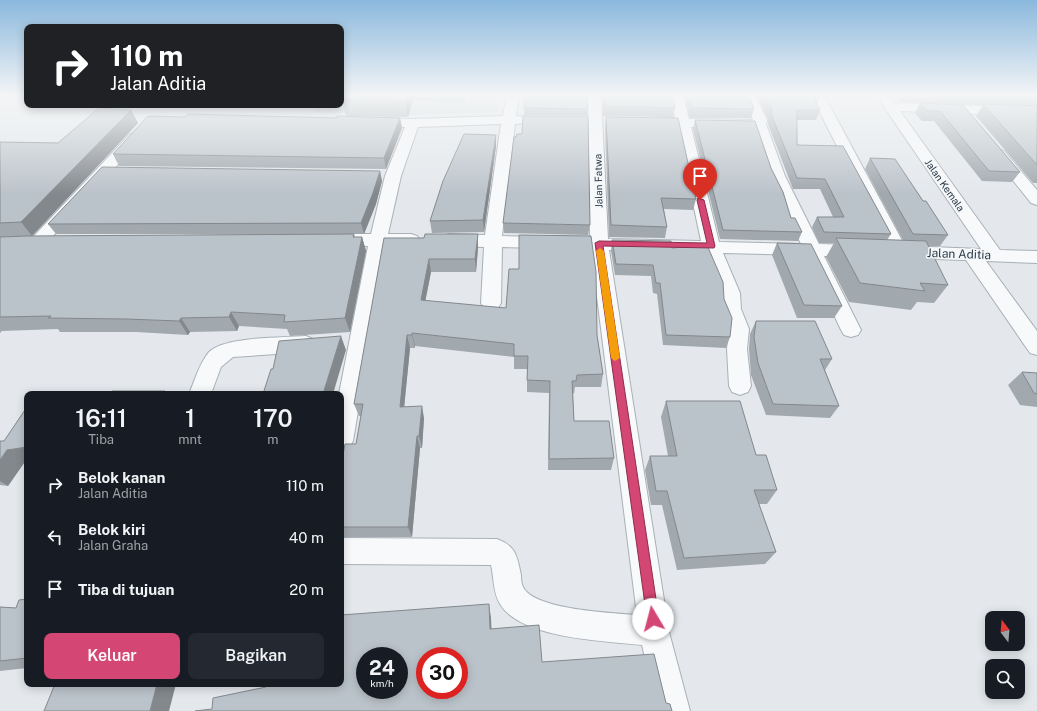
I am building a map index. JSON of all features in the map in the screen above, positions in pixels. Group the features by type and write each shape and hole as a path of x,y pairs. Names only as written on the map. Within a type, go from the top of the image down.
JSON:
{"street":[{"path":"62,242 31,242 112,171 144,128"},
{"path":"342,391 343,341 378,240 393,176 411,128"},
{"path":"491,303 492,240 508,128"},
{"name":"Jalan Fatwa","path":"597,128 599,243 654,632 674,711"},
{"path":"684,128 711,246 730,293 731,310 739,329 737,350 740,386"},
{"path":"760,128 777,176 850,330"},
{"path":"832,128 886,252"},
{"name":"Jalan Kemala","path":"905,128 995,256"},
{"path":"992,145 1037,200"},
{"path":"378,176 393,176"},
{"name":"Jalan Aditia","path":"322,240 492,240 811,248 1037,257"},
{"path":"972,255 1037,347"},
{"path":"201,391 215,358 222,352 230,349 343,341"},
{"path":"344,551 497,552 504,559 510,594 519,604 537,614 559,621 654,632"}],"building":[{"path":"75,128 113,128 21,222 0,223 0,142 58,143"},
{"path":"137,128 396,128 384,158 113,154"},
{"path":"522,128 588,128 590,225 503,223 514,137 516,137 517,134 522,134"},
{"path":"607,128 680,128 696,199 661,198 667,227 611,225"},
{"path":"697,128 757,128 771,168 783,192 791,218 795,218 802,232 723,230"},
{"path":"777,128 797,128 797,145 843,146 891,234 824,232 817,217 844,217 825,179 797,178"},
{"path":"954,128 983,128 1020,172 989,171"},
{"path":"1004,128 1037,128 1037,165"},
{"path":"464,134 496,135 483,220 430,221 443,181"},
{"path":"870,158 895,159 923,201 926,201 948,235 913,234"},
{"path":"102,167 380,171 361,223 48,224"},
{"path":"354,234 353,237 362,237 345,318 284,322 285,315 231,312 229,317 181,318 179,321 48,318 51,316 0,317 0,237"},
{"path":"425,234 478,234 475,259 429,259 421,300 506,308 509,269 519,269 519,235 591,236 596,272 597,335 603,374 577,375 576,381 572,381 574,421 609,421 614,458 549,459 550,381 527,380 528,356 514,356 514,344 412,333 412,335 407,335 400,407 422,406 419,436 417,436 408,527 344,527 344,450 345,444 356,444 363,404 354,404 384,238 424,238"},
{"path":"836,238 926,241 948,285 920,283 925,291 860,283"},
{"path":"612,240 671,241 672,248 707,245 723,282 724,299 732,318 730,337 666,335 660,283 656,283 653,265 616,264"},
{"path":"777,243 811,244 842,306 804,305"},
{"path":"756,321 815,321 832,359 820,359 839,406 773,404 758,363 754,337"},
{"path":"341,336 324,391 264,391 271,369 273,369 279,341"},
{"path":"1022,372 1037,373 1037,394 1034,393"},
{"path":"666,401 740,401 756,455 766,455 777,490 754,490 776,552 684,558 667,491 656,491 650,456 677,456"},
{"path":"24,411 24,447 7,450 0,460 0,441 4,441"},
{"path":"24,599 24,658 0,661 0,607 16,608 19,600"},
{"path":"489,604 490,629 539,625 542,662 654,654 666,703 670,704 672,711 195,711 212,709 213,698 266,687 344,687 344,615"},
{"path":"54,687 156,687 150,711 44,711"}],"slow traffic":[{"path":"600,251 615,358"}],"route":[{"path":"653,619 599,243 711,246 700,200"}]}
